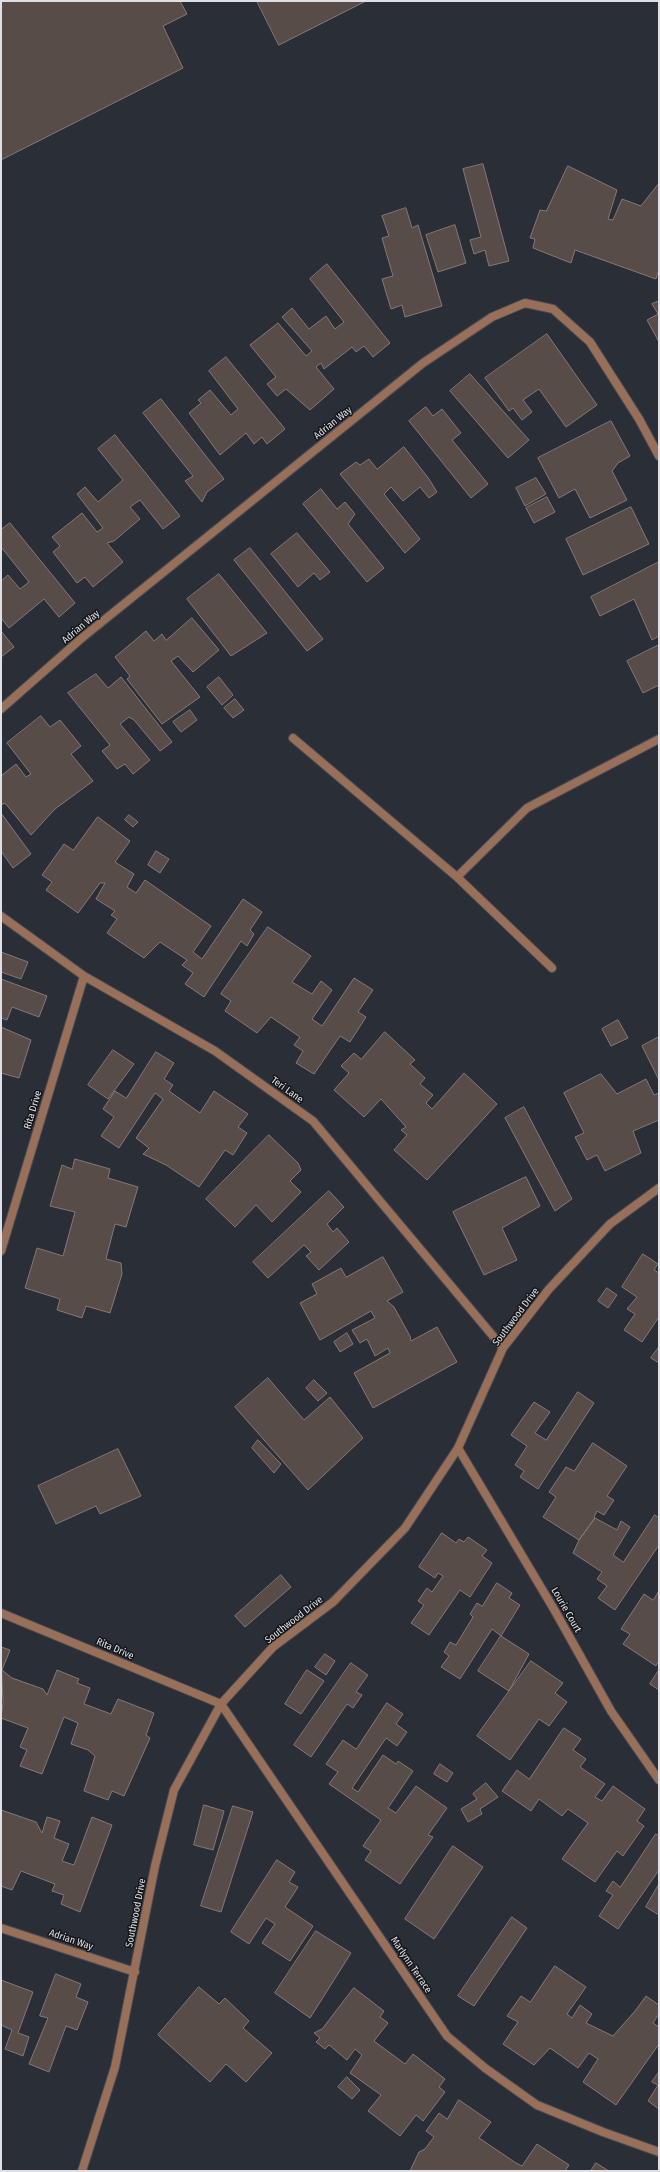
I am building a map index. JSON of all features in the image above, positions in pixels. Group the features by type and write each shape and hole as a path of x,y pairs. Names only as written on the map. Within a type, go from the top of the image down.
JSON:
{"street":[{"name":"Adrian Way","path":"1,709 83,637 423,363 492,317 526,303 552,309 590,342 639,419 659,456"},
{"path":"294,738 457,877 552,968"},
{"path":"457,877 527,808 659,739"},
{"name":"Teri Lane","path":"1,916 84,976 215,1051 313,1121 503,1348"},
{"name":"Rita Drive","path":"1,1251 84,976"},
{"name":"Southwood Drive","path":"82,2171 115,2067 155,1866 174,1790 221,1704 273,1647 333,1602 405,1528 458,1448 503,1348 549,1289 610,1224 659,1188"},
{"name":"Lourie Court","path":"458,1448 555,1611 611,1712 659,1780"},
{"name":"Rita Drive","path":"1,1613 221,1704"},
{"name":"Marlynn Terrace","path":"221,1704 447,2036 485,2068 537,2105 603,2132 659,2152"},
{"name":"Adrian Way","path":"1,1928 135,1972"}],"building":[{"path":"1,1 180,1 187,14 163,26 183,68 1,160"},
{"path":"257,1 366,1 279,45"},
{"path":"483,164 509,261 489,266 485,250 474,254 470,240 481,237 463,169"},
{"path":"568,166 617,190 608,219 613,220 622,199 641,206 659,183 659,269 656,279 575,250 571,263 533,248 535,239 530,238 540,210 546,211"},
{"path":"406,208 412,228 418,225 442,306 405,317 402,305 391,309 382,279 393,276 382,238 389,236 382,216"},
{"path":"455,225 466,263 438,272 426,235"},
{"path":"327,264 390,343 373,357 364,346 356,352 352,347 324,369 321,363 316,367 334,389 310,410 286,389 277,396 267,384 276,377 250,345 278,323 306,356 312,351 282,317 292,308 309,329 326,316 335,329 344,322 310,279"},
{"path":"659,301 659,342 647,320 658,314 652,304"},
{"path":"547,334 597,405 566,427 539,389 523,400 532,412 522,420 513,408 509,411 485,378"},
{"path":"226,357 285,429 267,444 262,437 254,444 246,433 220,455 189,413 201,403 198,400 210,390 231,415 238,409 209,371"},
{"path":"470,374 529,440 508,458 450,391"},
{"path":"161,399 224,479 207,492 202,502 185,481 193,476 143,413"},
{"path":"426,407 433,416 442,409 461,433 452,440 488,484 471,498 409,421"},
{"path":"611,421 630,456 618,463 612,471 627,500 590,518 575,489 559,498 538,458"},
{"path":"115,435 180,516 163,529 140,500 130,507 140,519 114,541 107,543 123,562 93,587 85,577 77,583 53,552 60,546 52,537 82,513 97,532 103,528 77,494 85,487 98,502 123,480 98,449"},
{"path":"404,447 429,479 437,492 429,498 420,487 403,501 391,487 384,494 420,539 405,553 340,474 356,462 360,465 369,459 377,469"},
{"path":"536,478 546,494 525,506 516,488"},
{"path":"321,489 337,509 345,502 355,514 348,524 384,568 367,582 303,504"},
{"path":"547,497 555,512 534,523 526,508"},
{"path":"631,507 649,544 583,575 566,539"},
{"path":"10,523 75,603 59,617 44,599 9,628 1,618 1,581 8,575 20,589 29,582 1,547 1,530"},
{"path":"297,533 330,572 320,580 314,573 298,587 271,554"},
{"path":"250,548 323,639 307,651 234,560"},
{"path":"659,562 659,636 652,640 634,599 600,616 591,597"},
{"path":"219,574 267,633 231,656 187,599"},
{"path":"192,618 219,650 193,672 178,656 171,661 200,697 162,724 127,679 130,676 115,657 146,631 154,641 162,634 166,640"},
{"path":"1,631 14,647 1,657"},
{"path":"659,645 659,685 643,693 627,661"},
{"path":"96,674 108,688 121,677 172,742 160,751 134,720 129,717 120,724 150,760 133,774 125,764 117,769 102,751 110,745 68,693"},
{"path":"219,677 233,695 222,705 207,687"},
{"path":"235,699 244,710 233,718 224,708"},
{"path":"190,710 197,720 181,732 173,722"},
{"path":"41,716 50,727 60,720 81,746 71,754 93,781 55,809 31,835 5,803 1,805 1,776 16,764 26,777 31,774 7,743"},
{"path":"1,813 31,854 13,868 1,851"},
{"path":"129,815 138,822 133,827 125,820"},
{"path":"98,817 130,841 115,862 134,874 127,887 136,893 145,880 211,926 193,952 202,959 243,899 262,912 250,930 254,934 247,946 241,941 204,997 185,984 193,973 182,965 187,960 160,942 144,958 107,933 117,919 111,915 115,911 96,899 105,883 100,883 78,913 46,890 52,882 42,875 64,844 73,850"},
{"path":"156,851 169,859 160,873 148,865"},
{"path":"268,927 311,956 292,982 312,994 321,981 332,990 312,1019 322,1026 354,978 373,990 358,1012 366,1017 350,1042 340,1036 314,1074 296,1063 303,1051 294,1045 300,1037 271,1017 257,1033 225,1011 231,1001 221,994"},
{"path":"1,952 28,962 21,979 1,972"},
{"path":"1,979 47,996 39,1017 12,1007 7,1020 1,1018"},
{"path":"618,1020 628,1038 611,1046 602,1029"},
{"path":"1,1027 31,1040 19,1078 1,1073"},
{"path":"385,1032 415,1060 410,1064 425,1078 420,1084 433,1095 426,1103 432,1109 464,1073 497,1104 427,1180 394,1150 407,1135 401,1130 406,1127 381,1099 364,1117 334,1090 349,1073 341,1066 354,1053 361,1059"},
{"path":"659,1037 659,1080 642,1046"},
{"path":"113,1050 134,1064 108,1099 88,1085"},
{"path":"156,1052 174,1063 164,1079 173,1085 169,1091 200,1113 214,1091 248,1114 238,1127 247,1133 233,1155 225,1150 199,1187 166,1165 143,1154 149,1148 136,1138 163,1099 155,1093 119,1148 101,1136 114,1117 103,1109 115,1091 126,1098"},
{"path":"601,1074 617,1094 646,1079 654,1095 659,1093 659,1120 633,1131 641,1153 605,1171 597,1155 587,1160 575,1137 584,1133 564,1093"},
{"path":"524,1107 572,1199 555,1211 505,1118"},
{"path":"269,1135 298,1163 301,1170 290,1181 301,1192 272,1222 256,1205 235,1227 206,1199"},
{"path":"75,1159 110,1169 108,1178 138,1187 126,1227 115,1224 106,1259 121,1263 122,1274 110,1313 86,1306 82,1318 57,1310 60,1299 25,1288 37,1248 63,1256 75,1212 50,1206 62,1165 72,1169"},
{"path":"526,1177 540,1206 502,1228 517,1260 484,1275 453,1212"},
{"path":"329,1191 344,1207 327,1224 333,1232 337,1228 349,1242 319,1270 306,1256 311,1252 304,1245 268,1278 253,1262"},
{"path":"643,1254 658,1264 654,1270 659,1273 659,1317 642,1342 624,1330 635,1314 627,1309 637,1297 622,1287"},
{"path":"383,1257 403,1292 387,1301 394,1307 410,1336 411,1341 437,1327 457,1362 373,1408 354,1373 390,1353 388,1348 375,1356 367,1339 360,1343 352,1330 375,1318 371,1311 320,1340 300,1303 317,1294 312,1284 341,1268 346,1277"},
{"path":"607,1288 617,1295 608,1308 598,1301"},
{"path":"347,1333 353,1344 340,1352 334,1342"},
{"path":"659,1347 659,1363 651,1358"},
{"path":"268,1378 304,1420 330,1397 363,1438 308,1490 235,1407"},
{"path":"314,1380 327,1393 318,1401 306,1388"},
{"path":"578,1392 594,1403 538,1489 520,1477 524,1471 515,1465 527,1446 511,1435 534,1402 550,1412 535,1433 546,1440"},
{"path":"258,1440 281,1464 274,1473 252,1448"},
{"path":"593,1443 627,1466 607,1496 614,1500 604,1515 597,1511 594,1517 595,1518 579,1540 543,1517 556,1497 549,1492 566,1467 574,1471"},
{"path":"118,1449 141,1496 100,1514 96,1506 56,1524 38,1486"},
{"path":"655,1515 659,1518 659,1545 615,1610 598,1598 607,1586 597,1579 602,1572 573,1553 579,1540 595,1518 617,1530 621,1521 630,1527 613,1555 623,1562"},
{"path":"442,1533 456,1543 459,1539 464,1542 468,1537 487,1550 482,1556 492,1563 470,1597 460,1590 429,1635 411,1623 424,1605 418,1601 427,1588 432,1592 443,1576 438,1573 435,1578 419,1567"},
{"path":"281,1575 291,1587 245,1627 235,1616"},
{"path":"497,1583 512,1593 509,1598 520,1605 501,1636 492,1629 460,1679 441,1667 449,1656 444,1652 450,1642 456,1645 473,1617 470,1614 477,1603 482,1606"},
{"path":"659,1591 659,1661 656,1666 623,1644 630,1634 621,1629 644,1594 653,1600"},
{"path":"501,1636 529,1654 509,1691 478,1671"},
{"path":"1,1647 10,1650 2,1670 12,1678 43,1689 47,1695 57,1670 79,1679 77,1683 90,1688 84,1704 111,1714 118,1699 154,1713 146,1735 150,1738 124,1796 112,1791 108,1800 84,1791 95,1756 88,1750 71,1744 78,1723 64,1717 42,1774 20,1766 27,1750 20,1747 28,1728 1,1718 3,1703"},
{"path":"325,1654 335,1661 326,1675 315,1667"},
{"path":"531,1661 563,1683 555,1693 567,1702 549,1726 539,1719 510,1760 477,1736"},
{"path":"351,1663 368,1675 356,1692 362,1695 353,1708 347,1704 311,1757 294,1745"},
{"path":"307,1670 324,1681 301,1714 285,1704"},
{"path":"659,1670 659,1690 650,1684"},
{"path":"387,1703 403,1714 396,1724 407,1732 397,1746 386,1738 352,1788 358,1792 383,1755 396,1764 398,1761 413,1771 388,1808 396,1813 416,1786 447,1808 428,1835 433,1837 400,1884 365,1860 371,1851 363,1846 381,1820 329,1784 338,1772 326,1764 343,1740 356,1749"},
{"path":"564,1728 581,1739 573,1750 586,1759 580,1767 605,1784 595,1797 602,1801 613,1786 645,1809 637,1821 644,1826 623,1856 617,1851 595,1882 562,1859 588,1823 568,1809 562,1816 539,1799 531,1811 502,1791 517,1770 529,1779"},
{"path":"440,1764 453,1773 447,1782 434,1774"},
{"path":"486,1783 498,1797 480,1809 482,1814 468,1822 461,1809 477,1799 473,1794"},
{"path":"204,1805 224,1811 213,1850 194,1845"},
{"path":"233,1806 253,1812 221,1912 201,1906"},
{"path":"1,1810 36,1822 42,1833 47,1817 60,1821 54,1838 69,1844 62,1861 74,1865 92,1817 112,1825 80,1912 61,1904 64,1895 52,1891 55,1884 21,1871 12,1890 1,1886"},
{"path":"656,1834 659,1836 659,1870 618,1929 599,1916 613,1895 606,1891 613,1881 620,1887"},
{"path":"453,1846 483,1867 434,1939 405,1919"},
{"path":"277,1860 295,1872 289,1882 298,1887 285,1907 313,1926 290,1961 262,1943 275,1924 266,1918 249,1944 231,1932"},
{"path":"659,1884 659,1915 646,1907"},
{"path":"512,1917 527,1928 474,2006 458,1996"},
{"path":"316,1931 351,1953 310,2018 275,1993"},
{"path":"555,1966 586,1987 567,2014 572,2018 580,2005 592,2014 586,2023 613,2036 646,1996 659,2005 659,2014 653,2023 659,2027 659,2044 616,2105 583,2082 598,2059 589,2053 578,2068 550,2048 534,2065 503,2044 518,2022 507,2016 521,1996 530,2002"},
{"path":"56,1974 81,1984 76,1997 88,2002 77,2030 66,2026 49,2072 29,2064 48,2018 40,2016"},
{"path":"1,1980 33,1992 18,2033 29,2037 23,2056 5,2049 12,2030 1,2025"},
{"path":"199,1987 219,2004 225,1998 249,2021 243,2028 272,2053 246,2082 226,2064 210,2082 158,2035"},
{"path":"354,1988 384,2011 380,2017 388,2023 374,2041 405,2064 413,2054 445,2079 439,2087 445,2092 423,2121 416,2115 400,2136 368,2111 381,2095 350,2073 362,2055 355,2049 347,2060 329,2045 325,2049 316,2042 320,2038 314,2033 322,2029"},
{"path":"659,2072 659,2109 648,2101 658,2085 652,2082"},
{"path":"347,2077 360,2090 352,2099 338,2087"},
{"path":"459,2100 491,2122 479,2138 516,2163 522,2166 537,2144 569,2165 565,2171 410,2171 419,2152 425,2149 434,2137 426,2131 439,2113 447,2119"},
{"path":"596,2163 609,2171 591,2171"}]}
